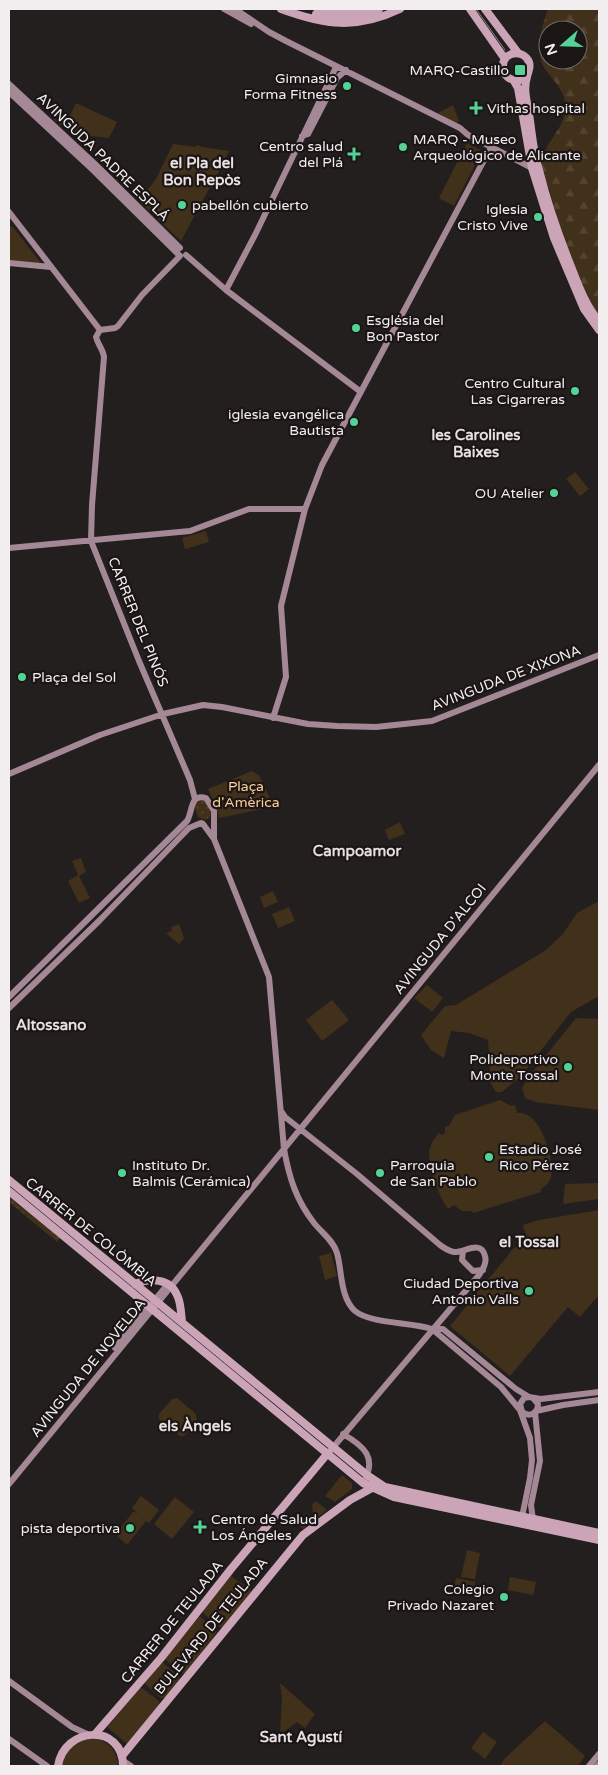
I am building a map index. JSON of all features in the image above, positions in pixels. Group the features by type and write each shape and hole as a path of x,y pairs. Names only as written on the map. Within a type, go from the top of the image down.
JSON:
{"main road":[{"path":"281,9 314,19 344,24 362,22 379,13 393,9"},
{"path":"292,9 338,18 400,9"},
{"path":"318,9 344,12 363,9"},
{"path":"470,9 505,59"},
{"path":"485,9 518,53 526,57 529,63 530,70 525,86 538,170 559,236 587,305 599,321"},
{"path":"518,53 505,59 503,72 514,80 521,80 527,75"},
{"path":"514,80 518,88 532,168 554,238 584,309 599,330"},
{"name":"CARRER DE COLÒMBIA","path":"9,1180 135,1284 153,1304"},
{"name":"CARRER DE COLÒMBIA","path":"9,1190 153,1304"},
{"path":"135,1284 152,1280 163,1281 170,1285 178,1298 182,1322"},
{"path":"153,1304 182,1322 209,1351 281,1404 367,1475 385,1487 599,1540"},
{"path":"153,1304 209,1351 257,1395 363,1483 372,1488 394,1497 599,1533"},
{"name":"CARRER DE TEULADA","path":"96,1733 161,1658 231,1569 328,1453"},
{"name":"BULEVARD DE TEULADA","path":"350,1500 363,1483"},
{"name":"BULEVARD DE TEULADA","path":"122,1761 304,1535 350,1500 372,1488"},
{"path":"58,1766 61,1755 71,1742 87,1734 96,1733 115,1745 122,1761"}],"street":[{"path":"224,9 261,30 269,32"},
{"path":"235,9 269,32 460,128 468,135 532,168"},
{"path":"336,66 336,78"},
{"path":"226,290 270,206 294,151 336,66"},
{"path":"302,136 308,134 336,78 346,70"},
{"name":"AVINGUDA PADRE ESPLÁ","path":"9,84 96,165 181,253"},
{"name":"AVINGUDA PADRE ESPLÁ","path":"9,92 181,253 226,290 361,392"},
{"path":"273,718 286,677 281,606 305,509 322,465 491,147"},
{"path":"9,212 100,330"},
{"path":"100,330 118,326 142,295 181,253"},
{"path":"9,263 51,267"},
{"path":"92,540 94,478 104,357 104,352 96,337 100,330"},
{"path":"9,548 190,531 249,510 305,509"},
{"name":"CARRER DEL PINÓS","path":"92,540 139,661 190,780 195,799"},
{"name":"AVINGUDA DE XIXONA","path":"9,774 100,735 186,708 214,706 308,724 364,727 432,721 599,655"},
{"name":"AVINGUDA D'ALCOI","path":"297,1125 599,765"},
{"path":"9,997 187,821 195,799 201,796 209,800 214,811 214,839"},
{"path":"192,808 196,819 202,823 214,839 269,977 282,1131 288,1168 299,1201 314,1223 333,1245 344,1290 353,1308 364,1316 420,1325 432,1329 501,1388 520,1410 527,1415 550,1407 599,1400"},
{"path":"9,1008 100,920 189,828 202,823 213,822"},
{"path":"281,1110 285,1117 357,1174 440,1245 451,1252 475,1247 484,1252 486,1263 483,1270 473,1270 462,1260 463,1251"},
{"path":"282,1131 288,1124 297,1125"},
{"name":"AVINGUDA DE NOVELDA","path":"9,1477 284,1149 297,1125"},
{"name":"CARRER DE TEULADA","path":"468,1286 473,1276 473,1270"},
{"name":"CARRER DE TEULADA","path":"328,1453 483,1270"},
{"name":"AVINGUDA DE NOVELDA","path":"9,1484 153,1304"},
{"path":"444,1316 449,1334"},
{"path":"432,1329 439,1328 449,1334 516,1389 531,1397 538,1404 536,1412 540,1461 531,1505 533,1520"},
{"path":"524,1521 532,1460 530,1438 520,1410 520,1402 524,1398 531,1397 549,1399 599,1392"},
{"path":"537,1428 542,1414 550,1407"},
{"name":"CARRER DE TEULADA","path":"356,1442 352,1435 352,1430 359,1415"},
{"path":"343,1434 364,1448 368,1461 367,1475"},
{"name":"BULEVARD DE TEULADA","path":"363,1483 367,1475"},
{"path":"9,1681 72,1727 87,1734"},
{"path":"9,1739 47,1766"},
{"path":"589,1766 599,1754"},
{"path":"122,1761 131,1766"}],"green space":[{"path":"548,9 599,9 599,316 581,287 574,271 542,167 544,153 561,125 565,110 562,94 546,70 588,70 588,20 545,20"},
{"path":"76,103 117,122 109,138 72,134 53,119 68,120"},
{"path":"453,105 459,121 456,124 438,113"},
{"path":"467,143 482,151 454,206 439,198"},
{"path":"173,144 196,147 197,145 229,151 211,188 181,241 139,201 156,179"},
{"path":"12,226 41,263 40,265 9,261 9,227"},
{"path":"575,472 589,489 580,496 566,479"},
{"path":"206,531 209,542 185,549 182,538"},
{"name":"Plaça d'Amèrica","path":"252,771 259,775 270,798 270,804 266,808 219,818 208,789"},
{"path":"201,800 206,802 211,813 209,818 205,820 198,817 195,808 196,803"},
{"path":"400,822 405,834 389,840 385,830"},
{"path":"81,858 86,872 79,876 90,898 79,903 68,881 78,875 72,861"},
{"path":"273,891 278,902 264,908 260,897"},
{"path":"599,901 599,996 571,1012 521,1076 502,1092 496,1092 491,1084 488,1040 469,1033 451,1031 444,1058 431,1050 421,1035 445,1006 456,1005 546,950 563,934 577,913"},
{"path":"289,907 295,921 278,928 272,914"},
{"path":"179,924 184,938 179,944 166,933 172,931 171,927"},
{"path":"427,985 443,998 432,1012 414,998"},
{"path":"332,1000 349,1020 322,1041 306,1020"},
{"name":"Polideportivo Monte Tossal","path":"576,1018 599,1019 599,1110 535,1102 525,1098 522,1088 527,1079"},
{"name":"Estadio José Rico Pérez","path":"500,1100 511,1106 515,1105 517,1113 525,1114 533,1119 539,1127 551,1159 551,1177 541,1189 541,1192 473,1213 472,1211 462,1211 454,1205 448,1209 432,1174 429,1150 432,1142 439,1133 442,1135 445,1133 445,1127 449,1126 455,1115"},
{"path":"599,1183 599,1199 563,1204 565,1184"},
{"path":"9,1196 60,1238 57,1242 9,1202"},
{"name":"Ciudad Deportiva Antonio Valls","path":"599,1210 599,1298 597,1297 580,1317 568,1307 510,1376 450,1326 514,1248 528,1242 523,1225 539,1220"},
{"path":"331,1253 337,1276 325,1280 319,1256"},
{"path":"177,1398 195,1413 197,1419 184,1436 180,1436 159,1419 159,1414 172,1399"},
{"path":"342,1475 352,1483 352,1489 335,1502 325,1496"},
{"path":"141,1496 159,1510 149,1523 146,1521 127,1545 115,1534 134,1511 139,1514 132,1508"},
{"path":"175,1497 194,1512 172,1539 154,1524"},
{"path":"316,1501 327,1510 303,1529 289,1517 313,1515 312,1505"},
{"path":"467,1550 480,1553 475,1579 461,1577"},
{"path":"231,1576 252,1591 223,1627 220,1627 204,1614 203,1610"},
{"path":"510,1577 536,1582 533,1595 508,1590"},
{"path":"456,1578 475,1582 473,1592 454,1588"},
{"path":"198,1617 201,1617 217,1632 185,1673 182,1673 166,1660 166,1657"},
{"path":"162,1662 179,1676 179,1680 165,1698 161,1698 145,1682"},
{"path":"280,1683 315,1714 305,1728 297,1722 280,1735 282,1698"},
{"path":"139,1688 142,1688 159,1701 159,1705 127,1744 107,1727"},
{"path":"545,1721 585,1756 578,1766 500,1766 505,1758"},
{"path":"483,1732 497,1742 485,1759 471,1748"},
{"path":"91,1738 102,1741 110,1746 116,1755 118,1766 61,1766 71,1747"}],"tram line":[{"path":"476,9 505,50"},
{"path":"516,69 520,76"}],"place":[{"name":"MARQ-Castillo","path":"520,70"},
{"name":"Gimnasio Forma Fitness","path":"347,86"},
{"name":"Vithas hospital","path":"476,108"},
{"name":"MARQ - Museo Arqueológico de Alicante","path":"403,147"},
{"name":"Centro salud del Plá","path":"354,154"},
{"name":"pabellón cubierto","path":"182,205"},
{"name":"Iglesia Cristo Vive","path":"538,217"},
{"name":"Església del Bon Pastor","path":"356,328"},
{"name":"Centro Cultural Las Cigarreras","path":"575,391"},
{"name":"iglesia evangélica Bautista","path":"354,422"},
{"name":"OU Atelier","path":"554,493"},
{"name":"Plaça del Sol","path":"22,677"},
{"name":"Polideportivo Monte Tossal","path":"568,1067"},
{"name":"Estadio José Rico Pérez","path":"489,1157"},
{"name":"Instituto Dr. Balmis (Cerámica)","path":"122,1173"},
{"name":"Parroquia de San Pablo","path":"380,1173"},
{"name":"Ciudad Deportiva Antonio Valls","path":"529,1291"},
{"name":"Centro de Salud Los Ángeles","path":"200,1527"},
{"name":"pista deportiva","path":"130,1528"},
{"name":"Colegio Privado Nazaret","path":"504,1597"}],"district":[{"name":"el Pla del Bon Repòs","path":"202,172"},
{"name":"les Carolines Baixes","path":"476,444"},
{"name":"Campoamor","path":"357,851"},
{"name":"Altossano","path":"51,1025"},
{"name":"el Tossal","path":"529,1242"},
{"name":"els Àngels","path":"195,1426"},
{"name":"Sant Agustí","path":"301,1737"}]}
